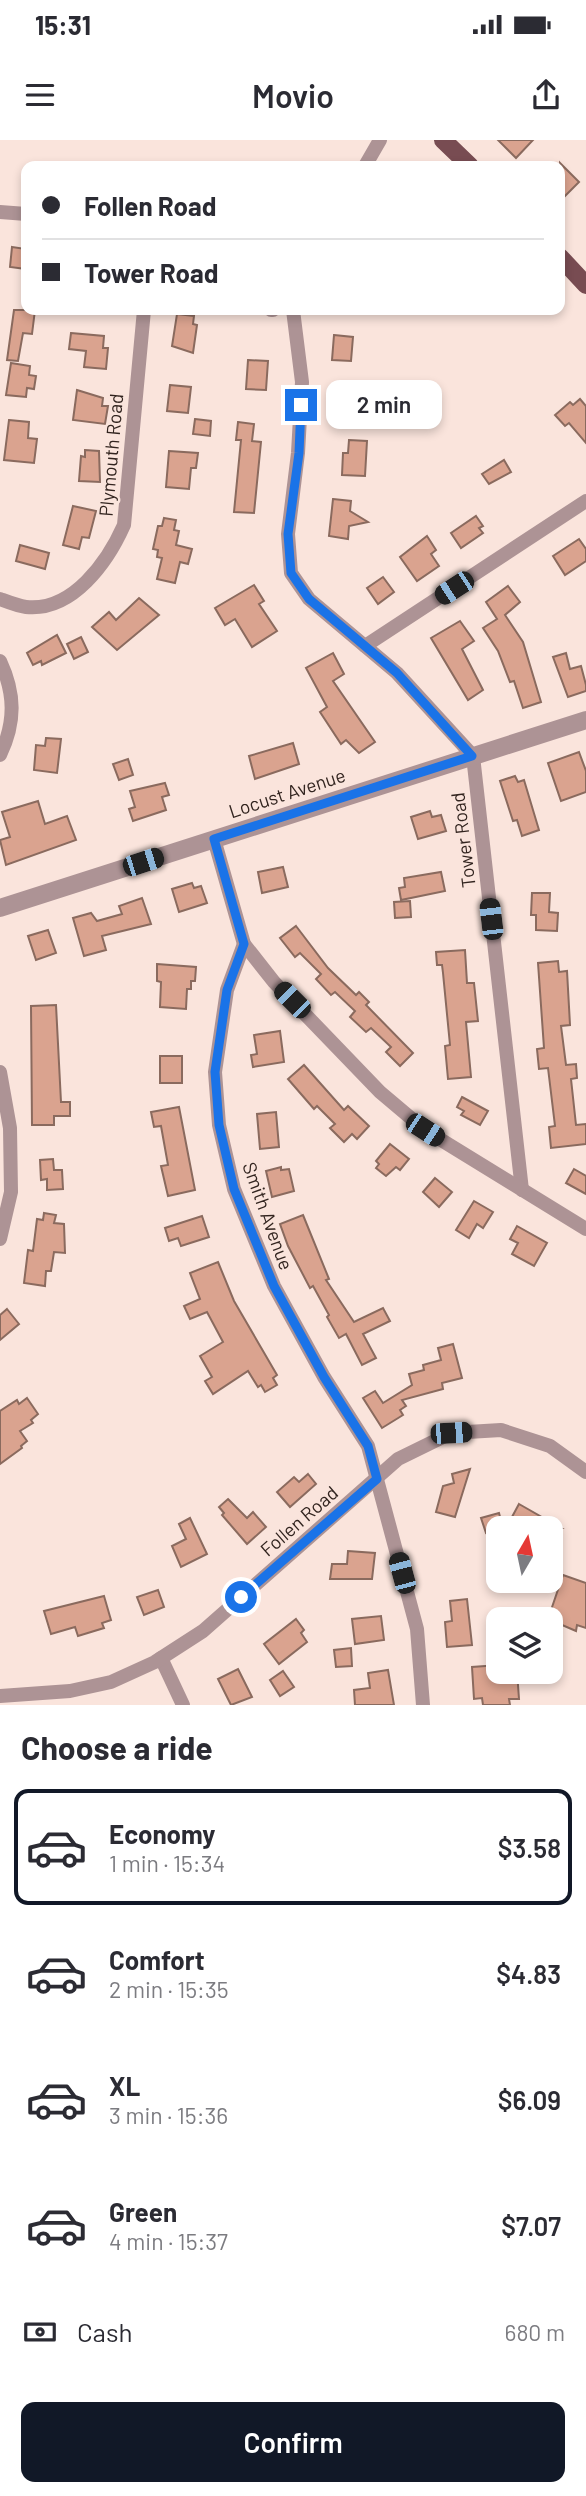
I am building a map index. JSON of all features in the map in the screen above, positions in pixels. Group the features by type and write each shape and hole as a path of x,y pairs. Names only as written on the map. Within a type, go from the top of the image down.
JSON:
{"main road":[{"path":"443,140 465,161"},
{"path":"565,262 586,285"}],"street":[{"path":"368,161 380,140"},
{"path":"0,212 21,214"},
{"name":"Plymouth Road","path":"0,600 28,607 61,600 92,577 112,553 124,525 144,315"},
{"path":"294,315 302,382 288,560 291,573 309,599 397,673 472,756"},
{"path":"365,646 586,501"},
{"path":"0,660 10,683 12,732 0,755"},
{"name":"Locust Avenue","path":"0,908 586,720"},
{"name":"Tower Road","path":"472,756 522,1190"},
{"path":"214,839 244,944 274,982 380,1092 425,1130 586,1229"},
{"name":"Smith Avenue","path":"244,944 227,990 215,1072 219,1125 234,1189 274,1286 324,1377 368,1446 417,1629 423,1705"},
{"path":"0,1072 10,1128 11,1192 0,1239"},
{"name":"Follen Road","path":"0,1696 70,1691 111,1682 161,1658 203,1630 398,1459 451,1433 501,1430 550,1446 586,1472"},
{"path":"161,1658 183,1705"}],"building":[{"path":"498,140 533,140 516,158"},
{"path":"565,168 579,182 565,196"},
{"path":"12,247 21,248 21,268 10,267"},
{"path":"14,310 21,310 21,315 34,315 32,334 23,333 18,361 7,360"},
{"path":"177,315 194,316 193,324 197,325 193,353 172,346"},
{"path":"71,333 104,336 103,348 108,348 106,369 84,367 86,351 69,349"},
{"path":"334,335 353,337 351,361 332,360"},
{"path":"248,360 268,361 266,390 246,389"},
{"path":"11,363 30,366 29,375 36,376 34,389 27,388 26,397 6,395"},
{"path":"170,385 191,387 188,413 167,411"},
{"path":"369,385 385,386 384,401 368,400"},
{"path":"77,390 103,398 102,406 108,406 105,424 73,420"},
{"path":"334,390 358,391 356,412 352,411 351,423 336,422 336,415 333,415"},
{"path":"580,399 586,406 586,443 569,423 565,426 555,415 570,402 573,405"},
{"path":"195,419 211,421 210,436 193,434"},
{"path":"9,420 29,422 28,438 37,439 34,463 4,460"},
{"path":"238,422 254,424 252,441 261,442 254,513 234,512 241,440 236,440"},
{"path":"349,440 367,441 365,476 342,475 343,453 348,453"},
{"path":"85,450 99,451 100,482 79,481 81,456 85,457"},
{"path":"169,451 198,453 196,468 191,468 189,489 166,487"},
{"path":"504,460 511,472 489,484 482,474"},
{"path":"333,499 351,501 350,511 368,522 349,526 348,539 329,536"},
{"path":"73,506 96,511 89,538 82,537 79,549 63,545"},
{"path":"476,516 483,526 479,528 483,533 461,548 451,533"},
{"path":"164,518 176,520 174,530 179,531 176,545 192,549 188,564 180,562 175,583 157,579 162,558 157,557 158,550 153,549 158,526 162,526"},
{"path":"427,536 436,550 431,554 439,566 417,581 400,557"},
{"path":"579,539 586,549 586,561 565,575 553,556"},
{"path":"20,545 49,553 45,569 16,561"},
{"path":"383,577 394,592 378,604 367,588"},
{"path":"254,585 264,601 259,604 277,631 252,647 235,619 225,625 215,608"},
{"path":"508,586 520,602 505,615 523,642 541,702 523,708 514,681 510,682 498,651 483,628 497,619 486,602"},
{"path":"139,598 159,615 117,650 92,627 109,612 116,620"},
{"path":"460,621 474,641 462,649 483,690 468,700 431,638"},
{"path":"57,635 66,653 42,665 41,661 33,665 27,653"},
{"path":"81,637 88,652 74,659 67,644"},
{"path":"333,653 344,674 333,681 375,742 359,753 346,740 341,744 320,712 327,707 306,668"},
{"path":"566,653 570,669 581,666 586,685 586,691 568,697 553,657"},
{"path":"46,738 61,739 57,773 34,770 36,745 45,746"},
{"path":"293,743 299,764 255,779 249,756"},
{"path":"579,752 586,771 586,792 561,801 548,763"},
{"path":"128,759 133,775 119,780 113,764"},
{"path":"515,776 518,782 524,780 539,830 522,836 517,820 513,821 500,781"},
{"path":"165,783 169,795 162,797 166,810 133,821 129,809 135,807 130,791"},
{"path":"38,801 45,824 67,816 76,840 6,865 0,840 10,837 2,812"},
{"path":"430,811 432,817 441,815 446,831 418,839 411,817"},
{"path":"283,867 288,887 262,893 258,872"},
{"path":"441,872 445,891 401,900 399,888 405,887 404,878"},
{"path":"192,883 194,888 201,886 207,903 179,912 172,889"},
{"path":"532,893 550,893 549,912 558,913 557,931 536,930 536,915 531,915"},
{"path":"142,898 151,924 102,936 106,950 84,956 73,918 91,913 97,921 122,914 119,906"},
{"path":"410,901 411,917 395,918 394,902"},
{"path":"296,926 328,968 356,995 359,992 369,1002 366,1005 413,1053 400,1066 386,1052 391,1047 371,1028 366,1032 350,1017 355,1011 335,992 331,995 316,979 321,974 300,953 295,957 280,938"},
{"path":"48,930 56,953 36,960 28,936"},
{"path":"465,950 467,983 474,983 478,1021 466,1022 471,1077 448,1079 445,1046 450,1045 442,965 437,965 436,952"},
{"path":"558,961 559,972 567,971 570,1025 561,1026 566,1065 576,1064 577,1078 571,1079 576,1125 586,1124 586,1144 551,1148 549,1127 555,1126 548,1068 539,1069 537,1049 544,1048 538,963"},
{"path":"157,964 196,967 195,981 191,981 191,989 187,989 186,1009 160,1007 161,982 157,981"},
{"path":"56,1005 61,1102 70,1102 70,1116 54,1116 54,1125 32,1125 31,1006"},
{"path":"280,1031 284,1062 253,1067 251,1055 257,1054 254,1035"},
{"path":"160,1056 182,1056 182,1083 160,1083"},
{"path":"304,1065 344,1110 348,1106 369,1126 357,1139 352,1134 344,1142 330,1128 335,1124 317,1106 314,1109 288,1079"},
{"path":"462,1097 488,1111 480,1125 461,1115 464,1111 457,1107"},
{"path":"179,1107 195,1190 168,1196 161,1166 168,1165 161,1126 154,1127 151,1112"},
{"path":"276,1112 279,1147 260,1149 257,1114"},
{"path":"390,1144 409,1159 400,1170 396,1167 386,1176 376,1168 379,1164 376,1161"},
{"path":"53,1159 54,1170 62,1170 63,1189 47,1190 47,1179 41,1180 40,1160"},
{"path":"281,1167 281,1170 289,1169 294,1191 272,1197 266,1171"},
{"path":"574,1169 586,1176 586,1194 566,1183"},
{"path":"435,1178 452,1192 439,1207 423,1192"},
{"path":"474,1201 493,1212 483,1228 477,1224 469,1238 456,1230"},
{"path":"44,1213 56,1215 54,1223 64,1224 65,1253 54,1252 51,1271 46,1271 45,1286 24,1283 28,1250 33,1251 37,1219 43,1220"},
{"path":"303,1215 329,1279 326,1280 354,1322 383,1308 390,1321 363,1334 376,1358 362,1365 346,1334 339,1338 313,1286 310,1288 288,1246 280,1224"},
{"path":"202,1216 209,1237 181,1246 178,1238 169,1241 165,1228"},
{"path":"517,1226 547,1243 534,1266 512,1254 518,1243 510,1239"},
{"path":"218,1262 234,1301 277,1375 273,1378 277,1385 265,1392 261,1385 258,1387 248,1371 213,1394 205,1381 212,1377 200,1356 223,1342 207,1312 190,1319 184,1306 200,1299 190,1273"},
{"path":"7,1309 19,1324 0,1340 0,1315"},
{"path":"453,1344 462,1378 442,1383 443,1389 402,1400 406,1406 400,1410 403,1415 382,1428 363,1398 375,1391 383,1403 412,1385 409,1374 424,1370 423,1365 441,1360 438,1348"},
{"path":"27,1398 38,1414 31,1420 33,1423 20,1431 27,1441 0,1464 0,1411 17,1400 19,1404"},
{"path":"470,1469 455,1517 436,1512 443,1486 454,1483 452,1474"},
{"path":"308,1474 316,1484 290,1507 277,1492 294,1477 299,1482"},
{"path":"228,1499 247,1518 253,1512 266,1527 247,1544 222,1515 224,1513 219,1507"},
{"path":"519,1504 540,1516 512,1516"},
{"path":"486,1517 486,1533 481,1518"},
{"path":"190,1518 207,1554 181,1567 172,1546 186,1539 179,1524"},
{"path":"348,1551 375,1553 372,1579 330,1579 332,1564 347,1564"},
{"path":"564,1575 586,1583 586,1628 577,1625 576,1631 563,1625 563,1607 552,1607 557,1593 564,1592"},
{"path":"158,1590 164,1607 144,1615 137,1597"},
{"path":"104,1596 111,1620 102,1623 104,1628 78,1636 75,1627 51,1634 44,1611"},
{"path":"467,1599 472,1645 447,1647 445,1622 452,1621 450,1601"},
{"path":"381,1616 384,1640 355,1644 352,1619"},
{"path":"296,1619 304,1630 301,1633 307,1642 279,1664 264,1644"},
{"path":"351,1648 352,1666 336,1667 334,1650"},
{"path":"486,1666 486,1684 518,1684 519,1699 509,1699 510,1705 483,1705 482,1698 474,1699 472,1667"},
{"path":"238,1669 252,1697 231,1705 218,1679"},
{"path":"388,1670 394,1705 355,1705 354,1690 370,1688 368,1673"},
{"path":"283,1671 294,1687 280,1696 270,1680"}],"route":[{"path":"241,1597 377,1479 368,1446 324,1377 274,1286 234,1189 219,1125 215,1072 220,1021 227,990 244,944 214,839 472,756 465,744 397,673 309,599 291,573 287,550 299,453 301,405"}]}
